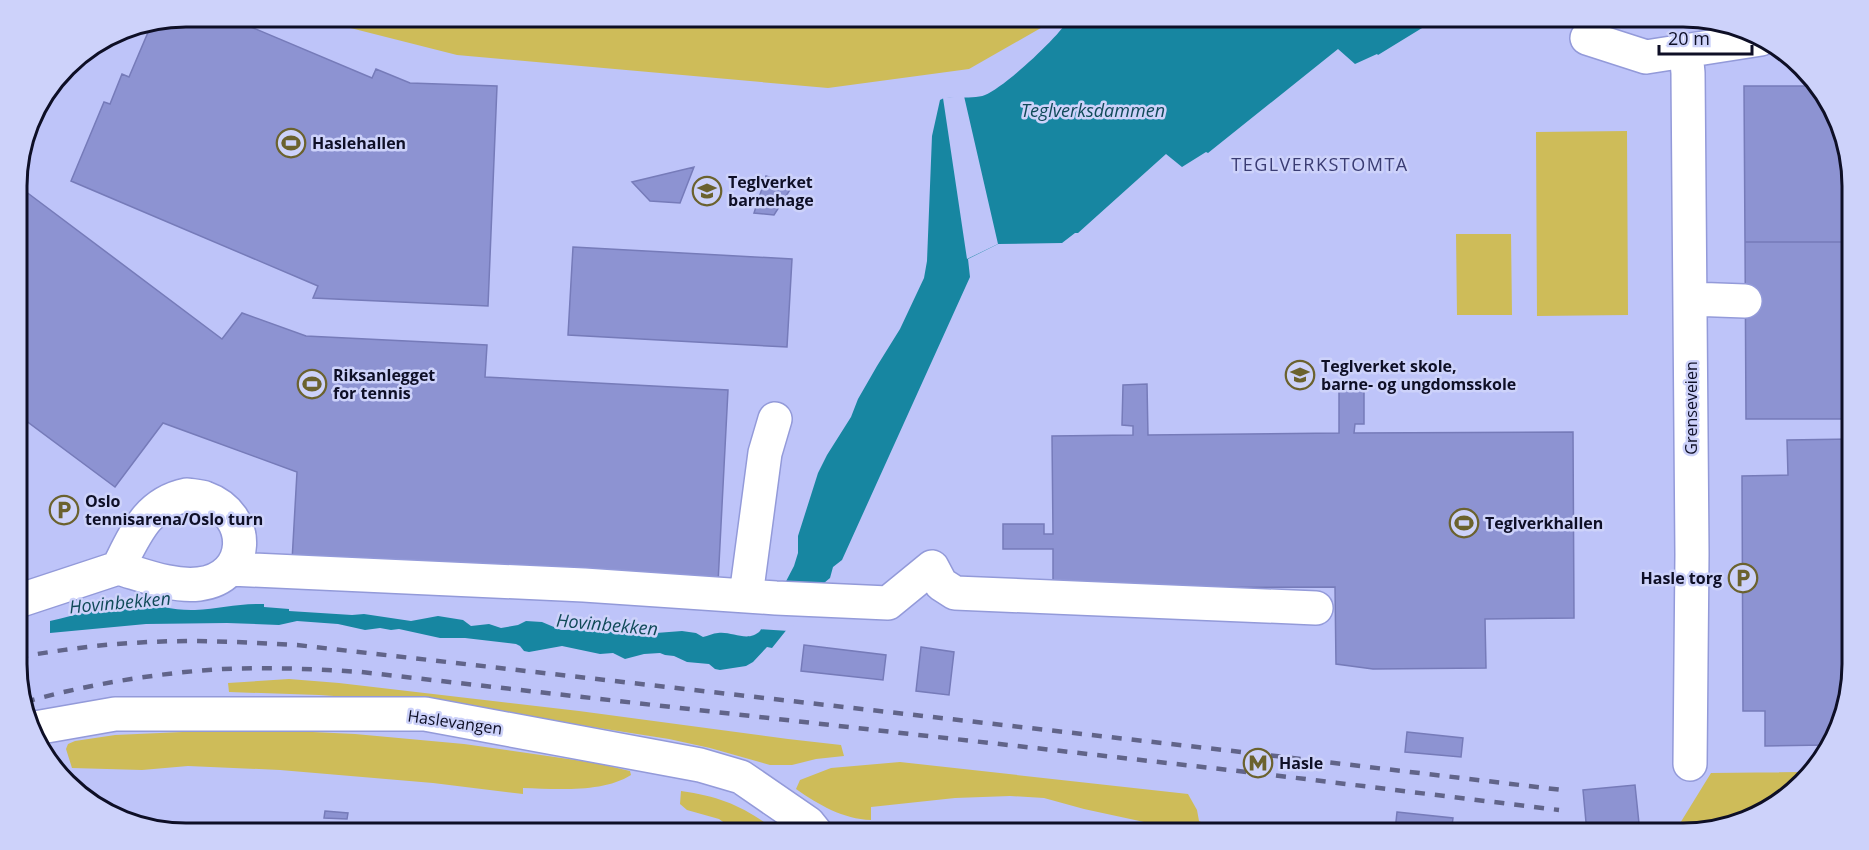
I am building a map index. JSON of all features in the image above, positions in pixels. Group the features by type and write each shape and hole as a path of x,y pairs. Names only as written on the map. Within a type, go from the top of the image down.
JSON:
{"street":[{"path":"1587,39 1646,57 1748,41"},
{"name":"Grenseveien","path":"1686,52 1692,575 1690,764"},
{"path":"1690,299 1745,301"},
{"path":"761,597 765,453 775,419"},
{"path":"27,598 118,568 184,585 201,584 218,578 230,568 238,556 241,543 237,526 229,515 204,497 187,495 174,498 149,515 136,532 118,568"},
{"path":"230,568 584,585 888,603 932,567 941,584 955,593 1316,608"},
{"name":"Haslevangen","path":"40,727 115,714 425,714 700,765 741,777 807,823"}],"shaded area":[{"path":"346,27 1042,27 969,69 828,88 457,55"},
{"path":"1627,131 1628,315 1537,316 1536,132"},
{"path":"1456,234 1511,234 1512,315 1457,315"},
{"path":"289,679 579,711 841,745 844,756 816,759 792,765 770,765 669,739 490,711 407,701 229,692 228,683"},
{"path":"250,729 355,734 464,744 596,763 630,771 631,775 607,785 579,789 523,788 523,794 433,783 280,770 188,766 142,770 72,768 66,749 68,744 75,741 115,735"},
{"path":"900,762 1188,794 1197,810 1199,821 1203,823 1149,823 1044,798 1010,796 955,798 871,807 871,820 861,819 832,810 796,789 800,780 831,768"},
{"path":"1799,772 1780,790 1744,811 1714,820 1680,823 1711,773"},
{"path":"681,791 709,796 733,804 765,823 725,823 719,819 687,810 680,804"}],"water":[{"name":"Teglverksdammen","path":"1063,27 1424,27 1378,55 1355,64 1338,49 1208,153 1206,152 1182,167 1166,154 1078,233 1062,243 998,244 968,259 970,277 842,560 833,567 830,578 772,648 767,647 753,662 746,666 720,670 709,664 687,662 660,653 625,659 613,653 600,654 562,646 529,652 516,644 465,638 440,638 399,629 365,630 338,624 297,621 279,625 146,624 50,633 50,621 125,604 195,610 264,604 264,607 289,609 289,611 364,614 411,621 438,616 463,620 471,626 489,624 501,628 526,621 542,622 561,630 620,629 656,633 682,631 696,633 703,637 714,633 745,636 755,634 760,631 794,566 798,553 798,536 818,473 851,417 858,399 900,329 924,278 927,261 932,136 940,100 981,96 994,90 1018,72"}],"pier":[{"path":"964,96 998,244 967,259 943,98"},
{"path":"813,601 789,631 758,629 769,609"}],"building":[{"name":"Haslehallen","path":"186,27 251,27 372,78 376,69 410,83 497,86 488,306 313,298 318,286 71,181 104,102 110,104 122,74 129,77 148,31"},
{"path":"1744,86 1806,86 1821,107 1837,145 1841,165 1842,242 1745,242"},
{"path":"694,167 680,203 650,201 632,182"},
{"path":"766,176 793,185 774,215 754,213"},
{"name":"Riksanlegget for tennis","path":"27,193 222,339 242,313 306,336 487,345 485,377 728,390 718,583 292,561 297,472 163,423 115,487 27,421"},
{"path":"1745,242 1842,242 1842,419 1746,419"},
{"path":"573,247 792,259 787,347 568,335"},
{"path":"1339,383 1364,383 1364,424 1355,424 1354,433 1573,432 1574,618 1485,619 1486,668 1373,669 1336,664 1335,587 1053,588 1053,549 1003,549 1003,524 1044,524 1044,534 1053,534 1052,436 1133,435 1133,426 1122,425 1123,385 1147,384 1148,435 1339,433"},
{"path":"1842,439 1841,685 1834,715 1820,745 1765,746 1765,711 1743,711 1742,476 1788,475 1787,440"},
{"path":"804,645 886,655 883,680 801,671"},
{"path":"921,647 954,652 949,695 916,691"},
{"path":"1407,732 1463,738 1461,757 1405,752"},
{"path":"1635,785 1639,823 1586,823 1583,790"},
{"path":"325,811 348,813 347,819 324,818"},
{"path":"1397,812 1453,818 1452,823 1396,823"}],"railway":[{"path":"27,656 117,644 173,641 297,645 1562,790"},
{"path":"31,700 148,676 198,671 275,668 361,672 1256,773 1559,810"}],"place":[{"name":"Haslehallen","path":"291,143"},
{"name":"Teglverket barnehage","path":"707,191"},
{"name":"Teglverket skole, barne- og ungdomsskole","path":"1300,375"},
{"name":"Riksanlegget for tennis","path":"312,384"},
{"name":"Oslo tennisarena/Oslo turn","path":"64,510"},
{"name":"Teglverkhallen","path":"1464,523"},
{"name":"Hasle torg","path":"1743,578"},
{"name":"Hasle","path":"1258,763"}],"district":[{"name":"TEGLVERKSTOMTA","path":"1320,165"}],"water label":[{"name":"Hovinbekken","path":"120,603"},
{"name":"Hovinbekken","path":"607,625"}]}
